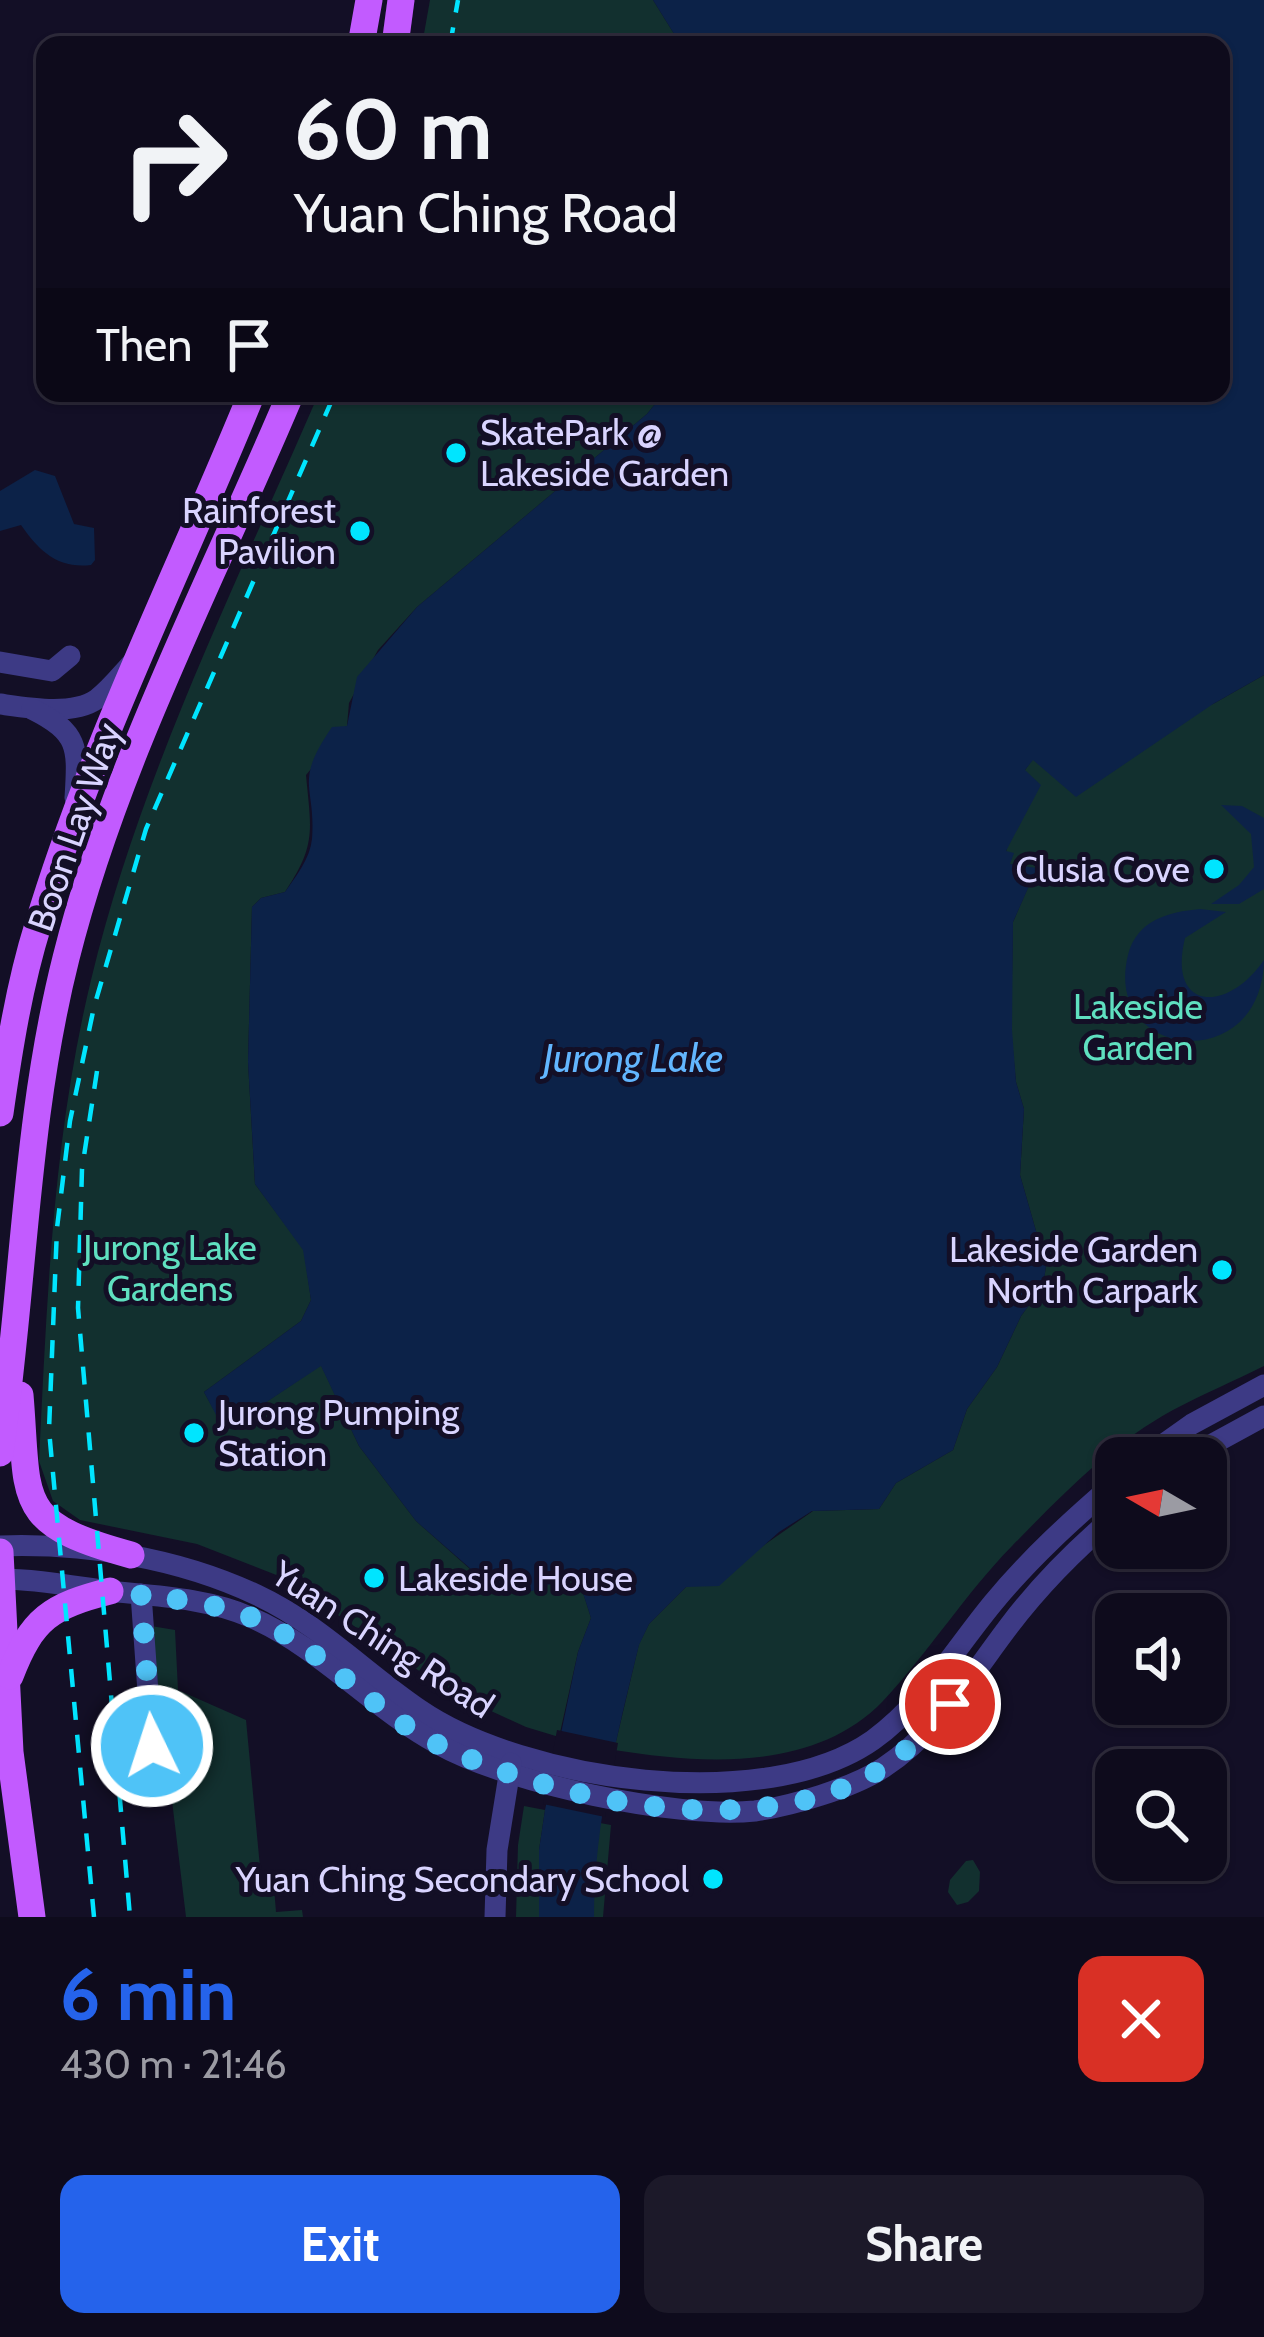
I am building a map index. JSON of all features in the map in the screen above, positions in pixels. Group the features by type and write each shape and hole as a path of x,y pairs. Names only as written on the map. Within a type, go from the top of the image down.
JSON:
{"main road":[{"path":"363,36 369,0"},
{"path":"396,36 401,0"},
{"name":"Boon Lay Way","path":"0,1113 26,969 74,817 248,402"},
{"name":"Boon Lay Way","path":"0,1453 16,1342 38,1089 66,959 90,872 196,607 286,402"},
{"path":"232,442 266,408 272,407 278,423"},
{"path":"16,1342 22,1462 35,1508 66,1532 131,1555"},
{"path":"0,1549 5,1691 32,1917"},
{"path":"5,1691 20,1649 40,1619 76,1600 110,1591"}],"street":[{"path":"0,662 52,671 70,656"},
{"path":"0,704 32,709 95,701 137,658"},
{"path":"32,709 61,724 77,752 74,817"},
{"path":"1173,1437 1264,1384"},
{"path":"1226,1437 1264,1416"},
{"name":"Yuan Ching Road","path":"610,1787 755,1779 802,1770 870,1742 921,1695 1027,1563 1095,1501"},
{"name":"Yuan Ching Road","path":"1,1579 208,1604 251,1617 442,1747 701,1810 756,1810 867,1777 929,1728 1025,1606 1095,1534"},
{"name":"Yuan Ching Road","path":"0,1549 131,1555 208,1574 260,1597 327,1636 421,1711 510,1764"},
{"path":"141,1594 155,1790"},
{"path":"495,1917 497,1850 510,1764"}],"green space":[{"path":"430,0 653,0 675,36 424,36"},
{"name":"Jurong Lake Gardens","path":"315,402 657,402 417,607 378,650 349,703 347,726 306,775 310,824 302,861 285,892 261,898 252,907 248,1062 255,1184 304,1250 311,1300 301,1321 204,1392 225,1430 321,1365 359,1446 416,1521 479,1577 577,1573 591,1618 578,1652 559,1737 450,1692 284,1578 197,1544 80,1520 53,1501 39,1461 60,1158 78,1039 111,904 136,829 223,609"},
{"name":"Lakeside Garden","path":"1264,675 1264,1366 1184,1404 1130,1437 1095,1437 1095,1466 995,1564 900,1682 856,1724 825,1741 756,1757 684,1758 614,1750 639,1644 649,1624 686,1587 757,1550 813,1511 879,1509 896,1483 953,1450 967,1409 1043,1286 1046,1266 1020,1175 1024,1109 1011,1030 1013,922 1036,869 1009,864 1006,852 1025,770 1032,760 1213,704"},
{"path":"151,1626 175,1630 178,1690 246,1720 262,1888 274,1888 276,1912 302,1910 303,1917 186,1917"},
{"path":"524,1806 545,1810 539,1850 539,1917 516,1917"},
{"path":"600,1823 611,1825 603,1917 594,1917 594,1856"},
{"path":"973,1860 980,1872 979,1891 957,1905 948,1892 950,1880 966,1861"}],"water":[{"name":"Jurong Lake","path":"653,0 1264,0 1264,675 1076,797 1033,760 1025,770 1041,785 1006,851 1014,853 1010,864 1037,868 1013,922 1012,1030 1016,1082 1024,1109 1020,1175 1046,1266 1043,1286 967,1409 953,1450 896,1483 879,1509 812,1511 779,1532 719,1586 686,1587 649,1624 639,1645 608,1780 594,1917 539,1917 539,1850 545,1810 578,1652 591,1618 577,1574 532,1591 480,1577 416,1521 359,1446 321,1366 224,1430 204,1392 301,1321 311,1300 303,1250 255,1184 248,1062 252,907 261,898 285,892 308,853 313,761 332,727 347,726 357,677 417,607 657,402 1230,402 1230,36 675,36"},
{"path":"35,470 55,476 74,524 94,528 91,565 69,564 50,556 21,525 0,531 0,491"},
{"path":"1221,805 1242,806 1264,818 1264,889 1239,904 1211,904 1239,885 1254,867 1251,834"},
{"path":"1200,909 1226,912 1185,938 1182,962 1192,991 1204,997 1234,990 1264,960 1257,998 1238,1023 1213,1038 1186,1041 1159,1034 1138,1017 1126,990 1128,955 1139,933 1155,920"}],"pier":[{"path":"557,1730 618,1743 605,1817 543,1804"}],"railway":[{"path":"452,36 458,0"},
{"path":"94,1917 49,1430 57,1228 70,1121 94,1007 146,829 331,402"},
{"path":"97,1071 82,1169 78,1308 130,1917"}],"place":[{"name":"SkatePark @ Lakeside Garden","path":"456,453"},
{"name":"Rainforest Pavilion","path":"360,531"},
{"name":"Clusia Cove","path":"1214,869"},
{"name":"Lakeside Garden North Carpark","path":"1222,1270"},
{"name":"Jurong Pumping Station","path":"194,1433"},
{"name":"Lakeside House","path":"374,1578"},
{"name":"Yuan Ching Secondary School","path":"713,1879"}],"route":[{"path":"152,1746 141,1594 208,1604 251,1617 442,1747 507,1773 608,1798 701,1810 756,1810 855,1783 903,1752 950,1704"}]}
